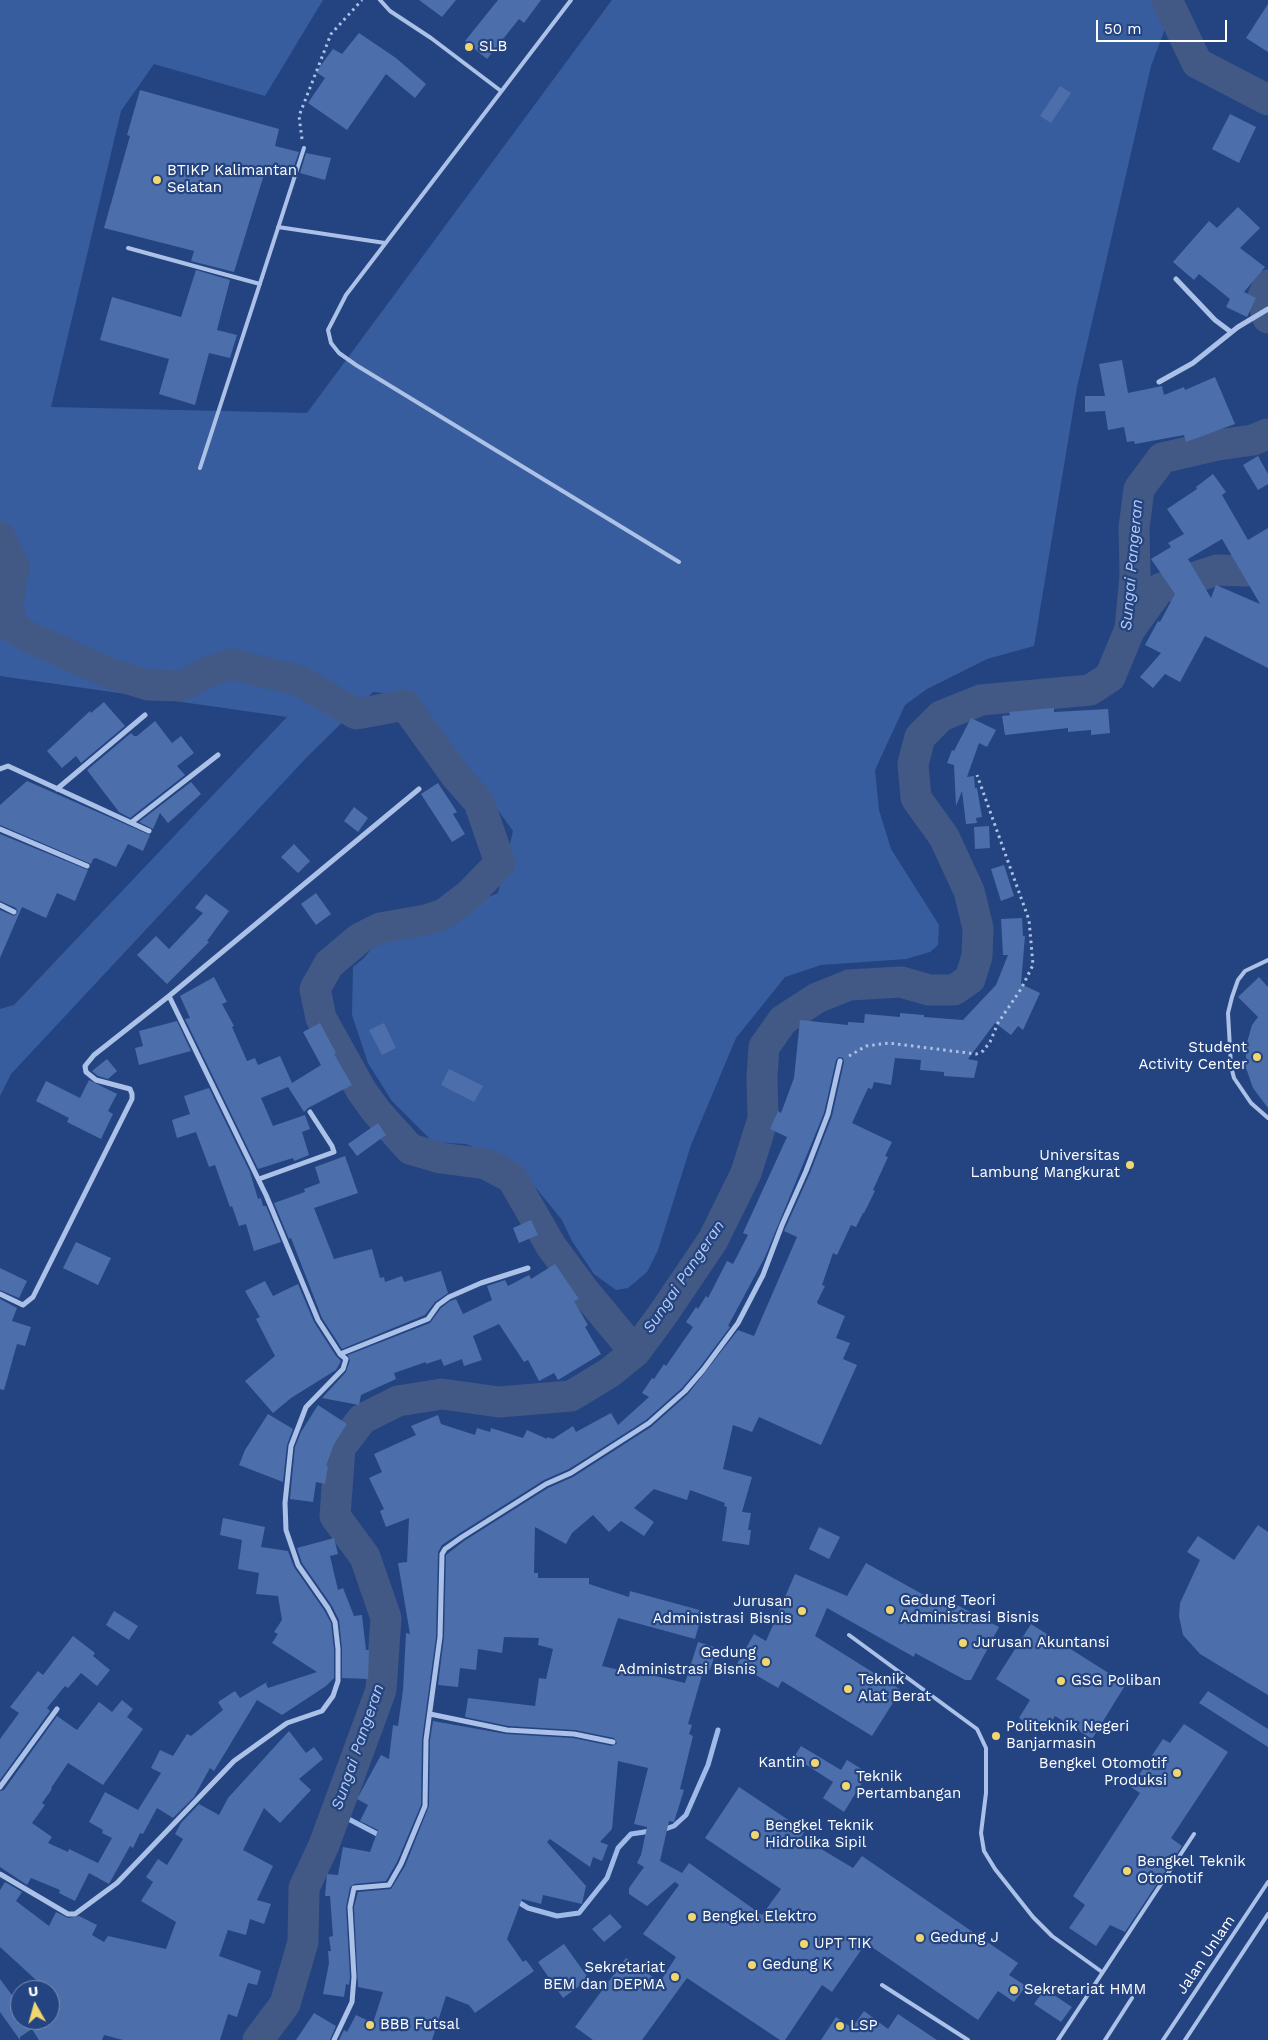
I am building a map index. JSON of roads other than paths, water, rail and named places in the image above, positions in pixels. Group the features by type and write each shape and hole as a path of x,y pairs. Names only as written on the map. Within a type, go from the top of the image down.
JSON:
{"street":[{"path":"1176,279 1215,320 1231,332"},
{"path":"1159,382 1193,362 1238,327 1268,309"},
{"path":"57,789 145,715"},
{"path":"132,822 218,755"},
{"path":"0,769 8,766 149,831"},
{"path":"0,1294 23,1306 33,1297 132,1099 130,1089 96,1080 86,1072 85,1066 94,1055 419,789"},
{"path":"0,829 87,866"},
{"path":"0,906 14,912"},
{"path":"0,1874 68,1914 76,1914 117,1884 234,1761 287,1723 322,1711 333,1696 338,1681 338,1649 335,1622 328,1608 298,1565 286,1530 285,1503 291,1446 306,1407 343,1369 346,1359 340,1354 318,1320 259,1179 168,996"},
{"path":"334,2040 352,2002 354,1977 350,1907 354,1888 390,1885 410,1845 425,1806 427,1797 426,1740 440,1637 442,1559 445,1549 546,1484 571,1473 649,1423 685,1391 703,1370 738,1323 763,1275 828,1114 840,1061"},
{"path":"259,1179 334,1152 310,1112"},
{"path":"340,1354 428,1319 438,1305 449,1297 481,1283 528,1268"},
{"path":"0,1787 57,1709"},
{"path":"430,1714 507,1730 574,1734 612,1742"}],"lane":[{"path":"380,0 390,11 501,91"},
{"path":"571,0 346,295 328,330 331,343 339,354 679,562"},
{"path":"200,468 304,148"},
{"path":"278,226 386,243"},
{"path":"128,248 260,284"},
{"path":"1268,960 1246,970 1238,980 1228,1013 1231,1066 1234,1078 1250,1103 1268,1118"},
{"path":"849,1635 977,1729 986,1748 986,1793 981,1833 984,1851 995,1869 1052,1936 1102,1972"},
{"path":"1058,2040 1194,1834"},
{"name":"Jalan Unlam","path":"1163,2040 1268,1882"},
{"name":"Jalan Unlam","path":"1185,2040 1268,1914"},
{"path":"882,1985 968,2040"},
{"path":"1105,2040 1132,1998"}],"waterway":[{"path":"1167,0 1197,63 1268,100"},
{"name":"Sungai Pangeran","path":"1268,285 1262,299 1268,318"},
{"name":"Sungai Pangeran","path":"258,2040 285,2004 303,1942 304,1888 324,1845 381,1690 386,1618 365,1557 335,1516 340,1448 362,1419 398,1401 442,1394 499,1402 571,1396 609,1373 635,1352 713,1240 746,1173 763,1119 762,1077 764,1047 783,1020 817,998 849,985 901,982 929,990 954,990 970,979 977,956 978,928 969,891 944,837 916,798 913,764 920,737 941,716 981,700 1090,690 1110,677 1130,629 1135,576 1134,528 1139,489 1162,458 1218,445 1253,440 1268,434"},
{"path":"0,537 14,566 8,605 12,627 31,638 109,673 148,685 181,686 211,671 232,664 300,681 356,714 405,705 456,776 479,802 500,863 470,894 444,914 426,920 380,928 360,938 329,964 315,989 321,1018 361,1090 376,1111 410,1149 441,1158 486,1164 512,1178 551,1246 585,1292 635,1352"},
{"path":"1131,628 1159,589 1217,570 1246,571 1268,566"},
{"path":"662,1830 674,1826 686,1815 708,1765 718,1730"},
{"path":"337,1813 381,1836"},
{"path":"515,1900 528,1908 557,1916 579,1913 607,1878 618,1848 631,1834 651,1831"}],"place":[{"name":"SLB","path":"469,47"},
{"name":"BTIKP Kalimantan Selatan","path":"157,180"},
{"name":"Student Activity Center","path":"1257,1057"},
{"name":"Universitas Lambung Mangkurat","path":"1130,1165"},
{"name":"Gedung Teori Administrasi Bisnis","path":"890,1610"},
{"name":"Jurusan Administrasi Bisnis","path":"802,1611"},
{"name":"Jurusan Akuntansi","path":"963,1643"},
{"name":"Gedung Administrasi Bisnis","path":"766,1662"},
{"name":"GSG Poliban","path":"1061,1681"},
{"name":"Teknik Alat Berat","path":"848,1689"},
{"name":"Politeknik Negeri Banjarmasin","path":"996,1736"},
{"name":"Kantin","path":"815,1763"},
{"name":"Bengkel Otomotif Produksi","path":"1177,1773"},
{"name":"Teknik Pertambangan","path":"846,1786"},
{"name":"Bengkel Teknik Hidrolika Sipil","path":"755,1835"},
{"name":"Bengkel Teknik Otomotif","path":"1127,1871"},
{"name":"Bengkel Elektro","path":"692,1917"},
{"name":"Gedung J","path":"920,1938"},
{"name":"UPT TIK","path":"804,1944"},
{"name":"Gedung K","path":"752,1965"},
{"name":"Sekretariat BEM dan DEPMA","path":"675,1977"},
{"name":"Sekretariat HMM","path":"1014,1990"},
{"name":"BBB Futsal","path":"370,2025"},
{"name":"LSP","path":"840,2026"}]}
